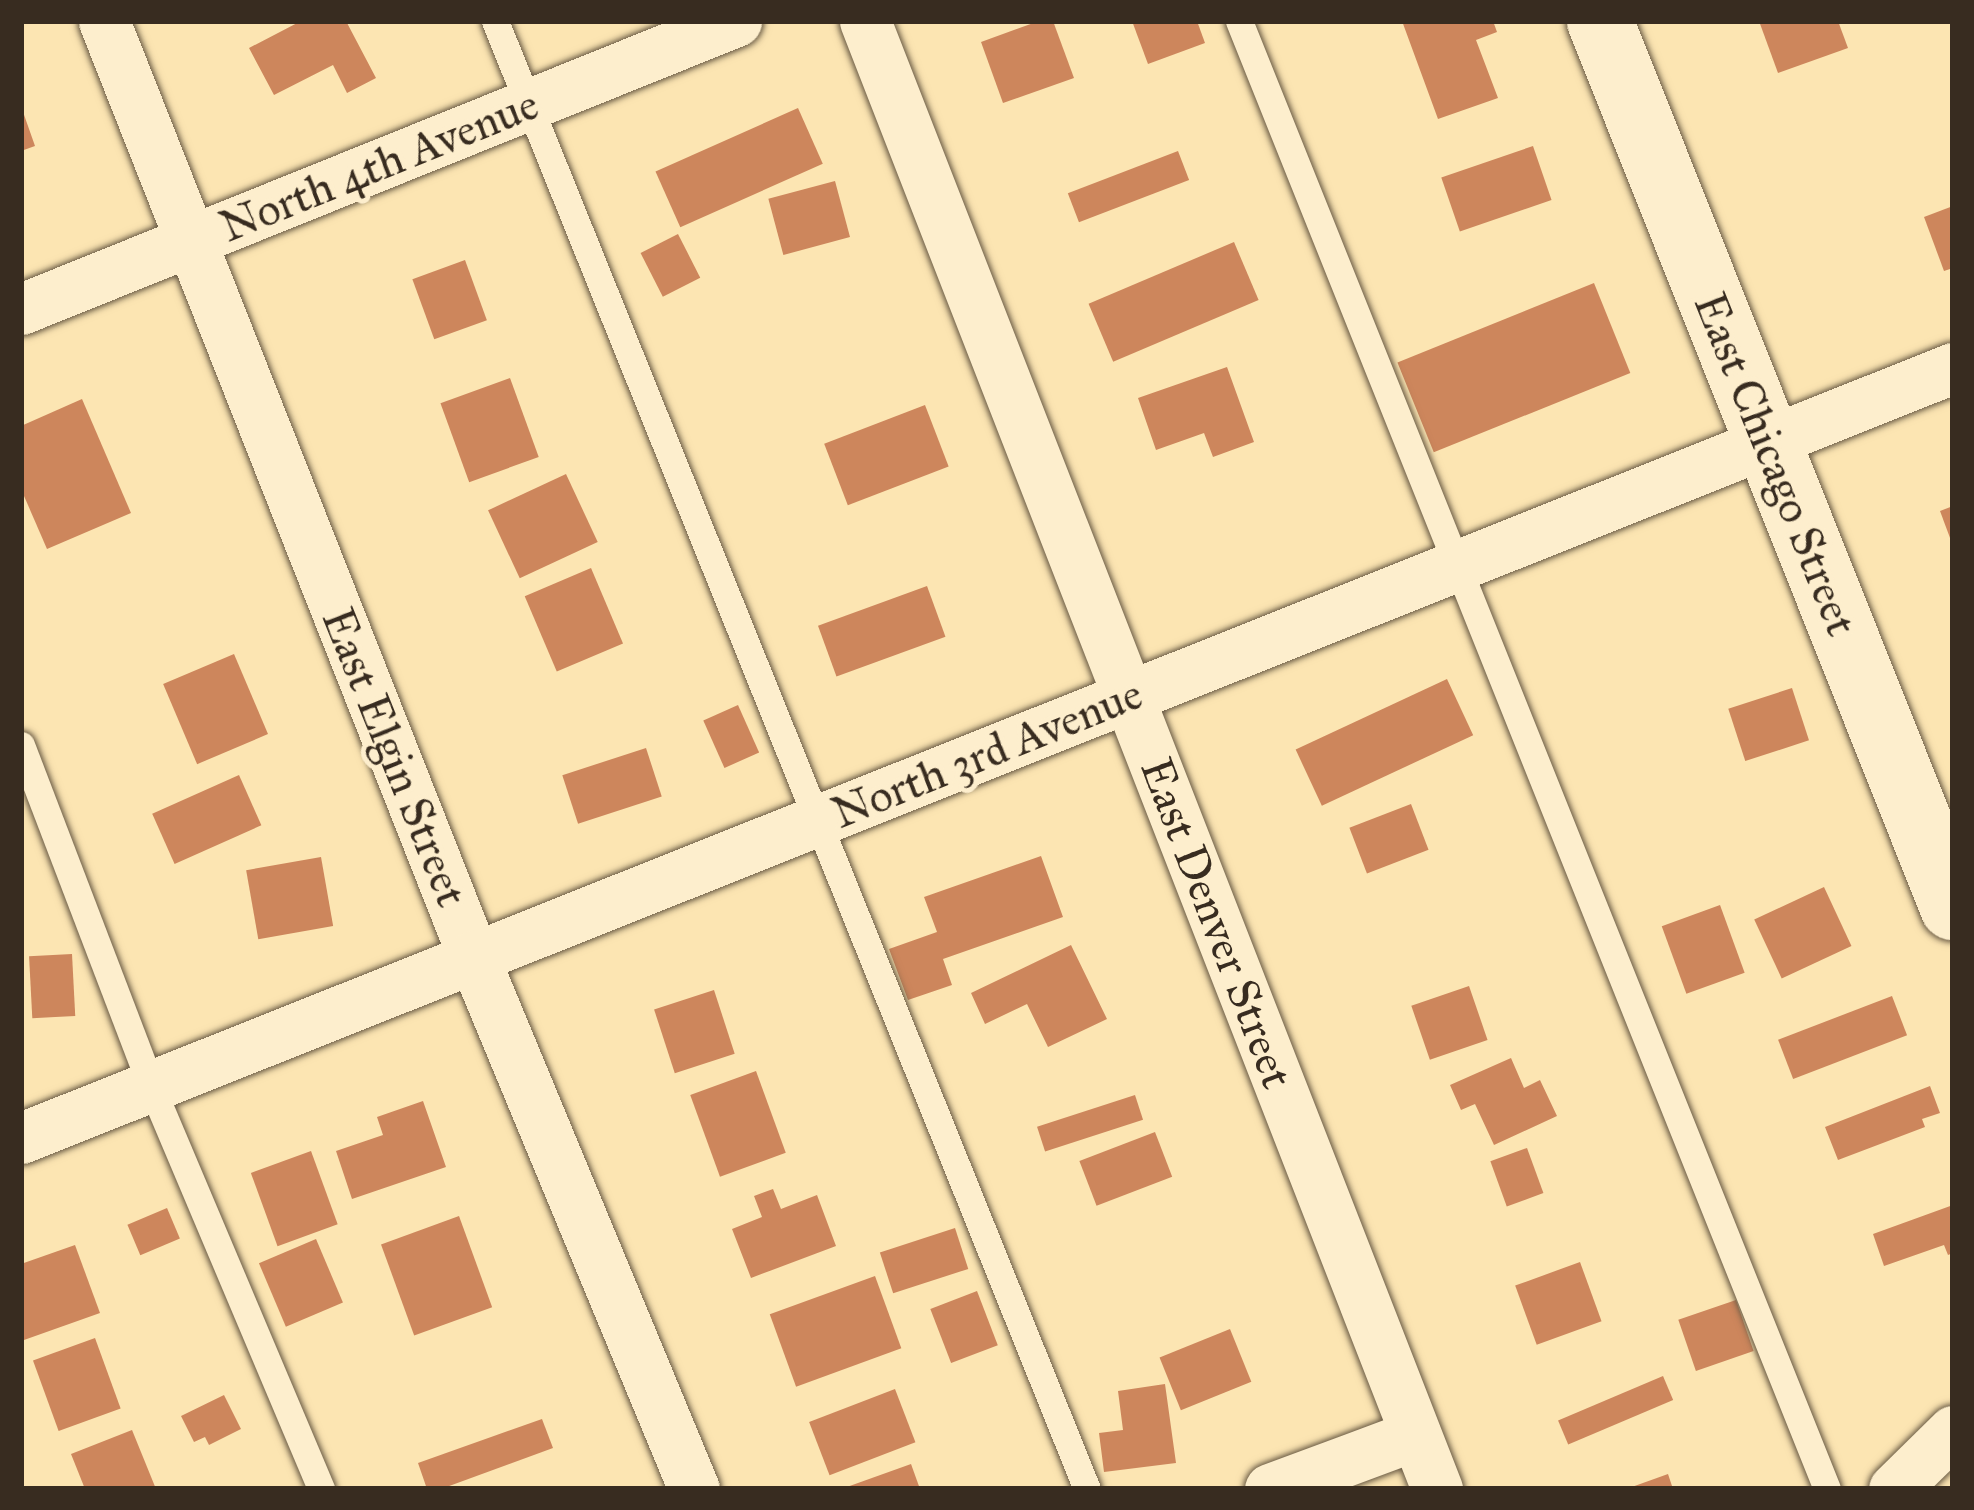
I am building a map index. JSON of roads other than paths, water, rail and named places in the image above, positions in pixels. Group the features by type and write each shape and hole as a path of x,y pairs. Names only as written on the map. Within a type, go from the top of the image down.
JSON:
{"street":[{"name":"East Elgin Street","path":"104,21 473,956 694,1489"},
{"name":"North 4th Avenue","path":"21,308 736,21"},
{"name":"East Denver Street","path":"865,21 1437,1489"},
{"name":"East Chicago Street","path":"1600,21 1953,907"},
{"name":"North 3rd Avenue","path":"21,1138 1953,368"},
{"path":"1894,1489 1953,1431"},
{"path":"1270,1489 1415,1435"}],"lane":[{"path":"495,21 1087,1489"},
{"path":"1239,21 1827,1489"},
{"path":"21,746 151,1086 321,1489"}]}
